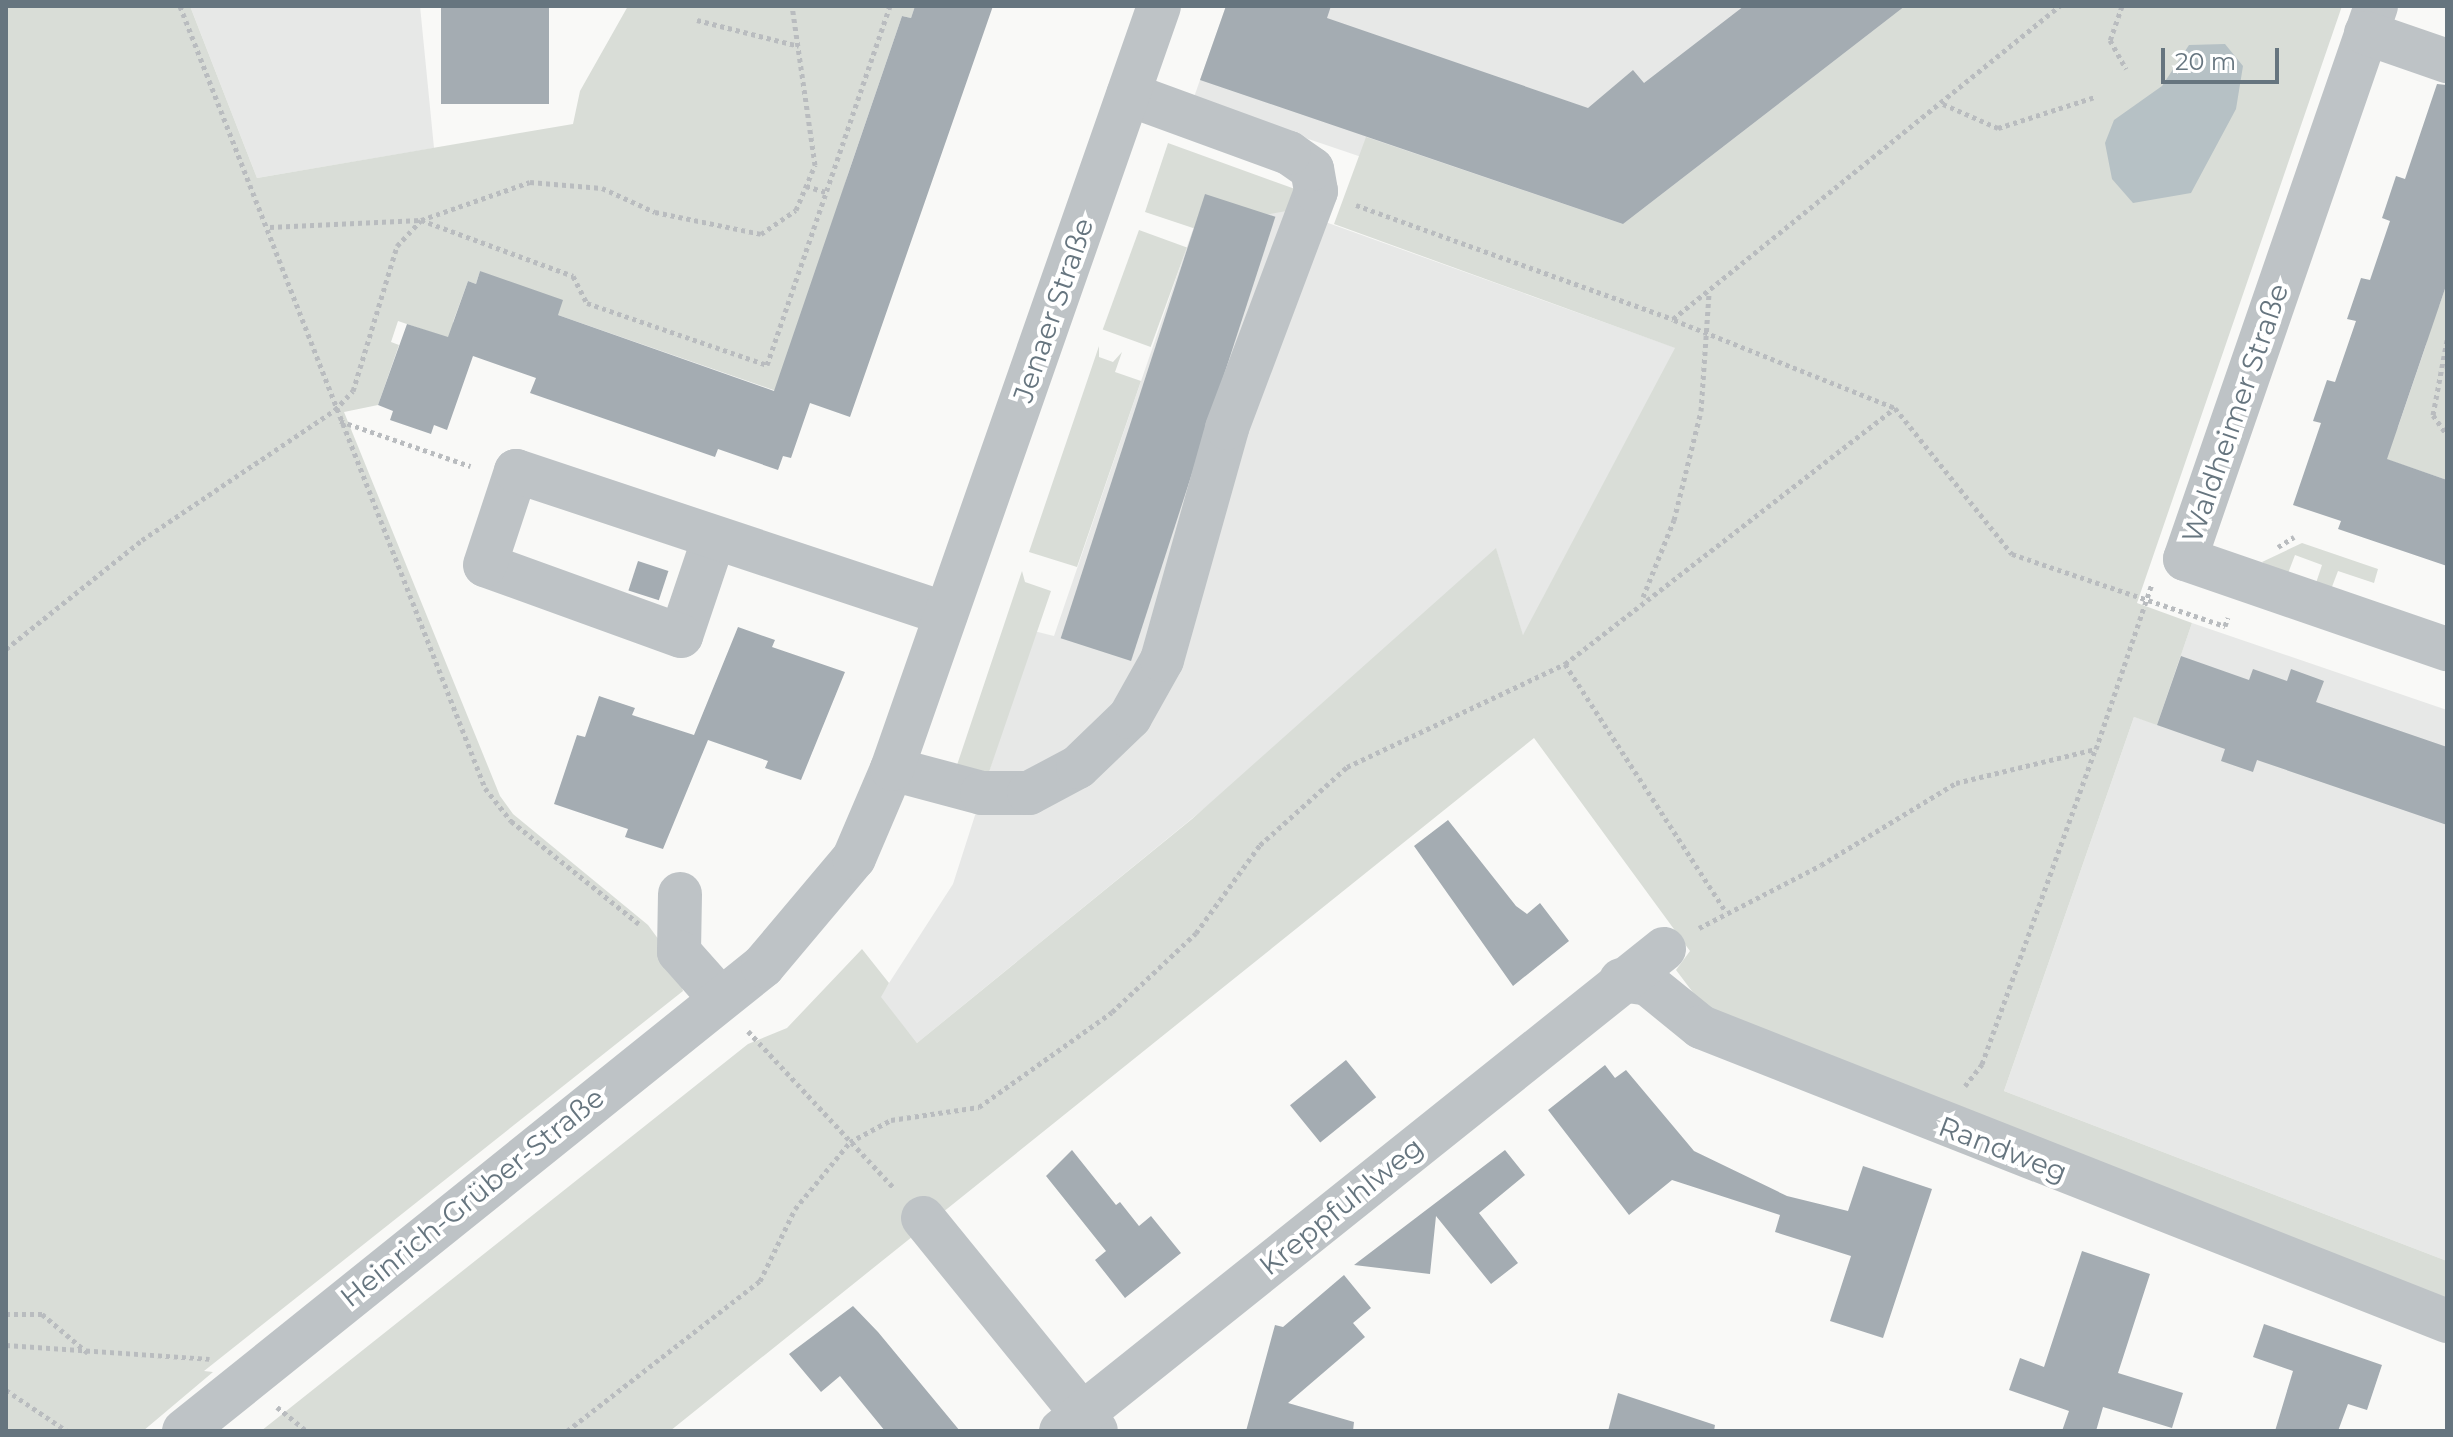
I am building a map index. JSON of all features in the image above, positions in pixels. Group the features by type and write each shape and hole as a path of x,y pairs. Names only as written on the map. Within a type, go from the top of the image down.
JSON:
{"street":[{"name":"Jenaer Straße","path":"763,966 854,858 892,769 1159,6"},
{"path":"2371,20 2447,61"},
{"name":"Waldheimer Straße","path":"2371,20 2185,559 2447,649"},
{"path":"892,769 982,793 1029,793 1078,767 1130,717 1162,660 1227,428 1316,191 1312,169 1289,153 1128,94"},
{"path":"714,538 681,636 485,565 516,471 946,614"},
{"path":"680,894 679,952 719,997"},
{"path":"1621,980 1664,949"},
{"name":"Heinrich-Grüber-Straße","path":"184,1431 719,997 763,966"},
{"name":"Randweg","path":"1621,980 1648,984 1701,1027 2447,1321"},
{"name":"Kreppfuhlweg","path":"1080,1425 1621,980"},
{"path":"923,1218 1080,1425"}],"path":[{"path":"180,6 270,227 339,421 485,788 511,821 679,952"},
{"path":"270,227 421,220 530,182 602,188 655,212 761,234 796,210 815,165 792,6"},
{"path":"421,220 573,276 587,303 767,365 890,6"},
{"path":"1673,319 1943,104 2060,6"},
{"path":"2122,6 2110,40 2126,69"},
{"path":"697,20 799,46"},
{"path":"1943,104 1998,128 2095,97"},
{"path":"806,186 826,192"},
{"path":"1316,191 1673,319 1895,408 2012,554 2147,600 1982,1064 1958,1095"},
{"path":"6,649 142,540 335,410 353,391 397,246 421,220"},
{"path":"1643,598 1674,520 1701,411 1709,292"},
{"path":"2447,340 2433,415 2447,435"},
{"path":"567,1431 760,1281 795,1209 850,1142 891,1120 979,1107 1112,1012 1196,933 1260,845 1347,767 1565,664 1643,598 1895,408"},
{"path":"339,421 470,466"},
{"path":"1565,664 1726,912"},
{"path":"1664,949 1726,912 1821,865 1956,783 2096,749"},
{"path":"719,997 923,1218"},
{"path":"6,1314 42,1314 89,1353"},
{"path":"6,1345 89,1353 206,1355 244,1382"},
{"path":"6,1390 67,1431"}],"shaded area":[{"path":"6,6 190,6 257,178 573,124 580,91 628,6 915,6 911,18 902,16 848,174 782,393 558,315 480,271 476,284 468,281 453,322 457,341 398,321 391,342 399,345 378,405 344,412 500,796 513,814 648,925 675,962 683,991 204,1371 213,1372 143,1431 6,1431"},
{"path":"190,6 420,6 434,148 257,178"},
{"path":"1226,6 2001,6 1671,262 1193,100"},
{"path":"1905,6 2342,6 2137,603 2192,623 2157,725 2134,717 2004,1091 2447,1261 2447,1310 1710,1015 1676,970 1690,951 1534,738 670,1431 261,1431 748,1044 787,1028 862,949 889,983 881,997 917,1043 1192,819 1496,548 1523,635 1675,348 1334,224 1366,137 1623,224"},
{"path":"2225,44 2243,66 2236,109 2191,193 2133,203 2112,179 2105,143 2114,120 2162,86 2189,45"},
{"path":"1168,143 1295,189 1292,210 1193,228 1145,212"},
{"path":"1205,194 1292,210 1676,348 1523,636 1496,549 1298,732 917,1043 880,997 953,884 1034,631 1054,636"},
{"path":"1139,230 1187,247 1151,347 1103,330"},
{"path":"2447,283 2447,480 2374,455 2398,427 2426,345 2432,304 2439,306"},
{"path":"1099,346 1099,357 1113,362 1122,352 1115,372 1141,381 1077,567 1029,552"},
{"path":"2302,543 2378,569 2374,583 2338,571 2330,592 2315,586 2322,565 2295,555 2287,576 2262,562"},
{"path":"1022,571 1025,582 1051,591 987,778 956,768"},
{"path":"2192,623 2447,710 2447,1261 2004,1091 2134,717 2157,724"}],"building":[{"path":"441,6 549,6 549,104 441,104"},
{"path":"915,6 993,6 850,417 810,403 791,458 783,456 778,470 718,449 715,457 530,393 536,378 473,356 447,430 434,425 431,434 390,420 393,411 378,405 407,324 448,337 468,281 476,284 480,271 563,300 558,315 774,391 902,16 911,18"},
{"path":"1226,6 1331,6 1327,18 1588,108 1633,70 1644,83 1744,6 1905,6 1623,224 1200,80"},
{"path":"2437,84 2447,85 2447,283 2387,459 2447,480 2447,566 2338,529 2341,521 2293,505 2321,423 2313,421 2327,380 2335,382 2356,321 2347,319 2361,278 2370,280 2390,221 2382,218 2396,176 2405,179"},
{"path":"1205,194 1275,217 1131,661 1061,638"},
{"path":"638,561 668,571 659,600 628,590"},
{"path":"738,627 775,640 772,647 845,672 801,780 765,768 768,761 708,740 663,849 625,837 628,829 554,804 577,735 585,737 599,696 635,708 632,715 694,735"},
{"path":"2181,656 2249,680 2253,669 2287,681 2291,669 2324,681 2316,702 2447,747 2447,825 2257,760 2253,772 2221,761 2225,749 2157,725"},
{"path":"1448,820 1516,906 1527,914 1540,903 1569,941 1513,986 1414,846"},
{"path":"1346,1060 1376,1097 1320,1143 1290,1105"},
{"path":"1605,1065 1615,1078 1626,1070 1694,1151 1787,1196 1848,1211 1863,1166 1932,1189 1883,1338 1830,1321 1851,1256 1775,1232 1780,1215 1672,1180 1629,1215 1548,1110"},
{"path":"1072,1150 1116,1205 1120,1202 1139,1226 1151,1216 1181,1253 1125,1298 1095,1260 1106,1251 1046,1176"},
{"path":"1505,1150 1525,1175 1479,1213 1518,1263 1491,1284 1436,1216 1430,1274 1354,1265"},
{"path":"2082,1251 2150,1274 2118,1373 2183,1393 2172,1428 2103,1407 2096,1431 2062,1431 2069,1411 2009,1390 2020,1358 2044,1367"},
{"path":"1344,1275 1371,1308 1353,1323 1365,1337 1288,1403 1354,1422 1353,1431 1246,1431 1275,1325 1283,1327"},
{"path":"853,1306 960,1431 885,1431 840,1376 821,1392 789,1354"},
{"path":"2264,1324 2382,1365 2367,1410 2348,1404 2338,1431 2275,1431 2293,1371 2253,1357"},
{"path":"1618,1393 1715,1425 1714,1431 1608,1431"}]}
